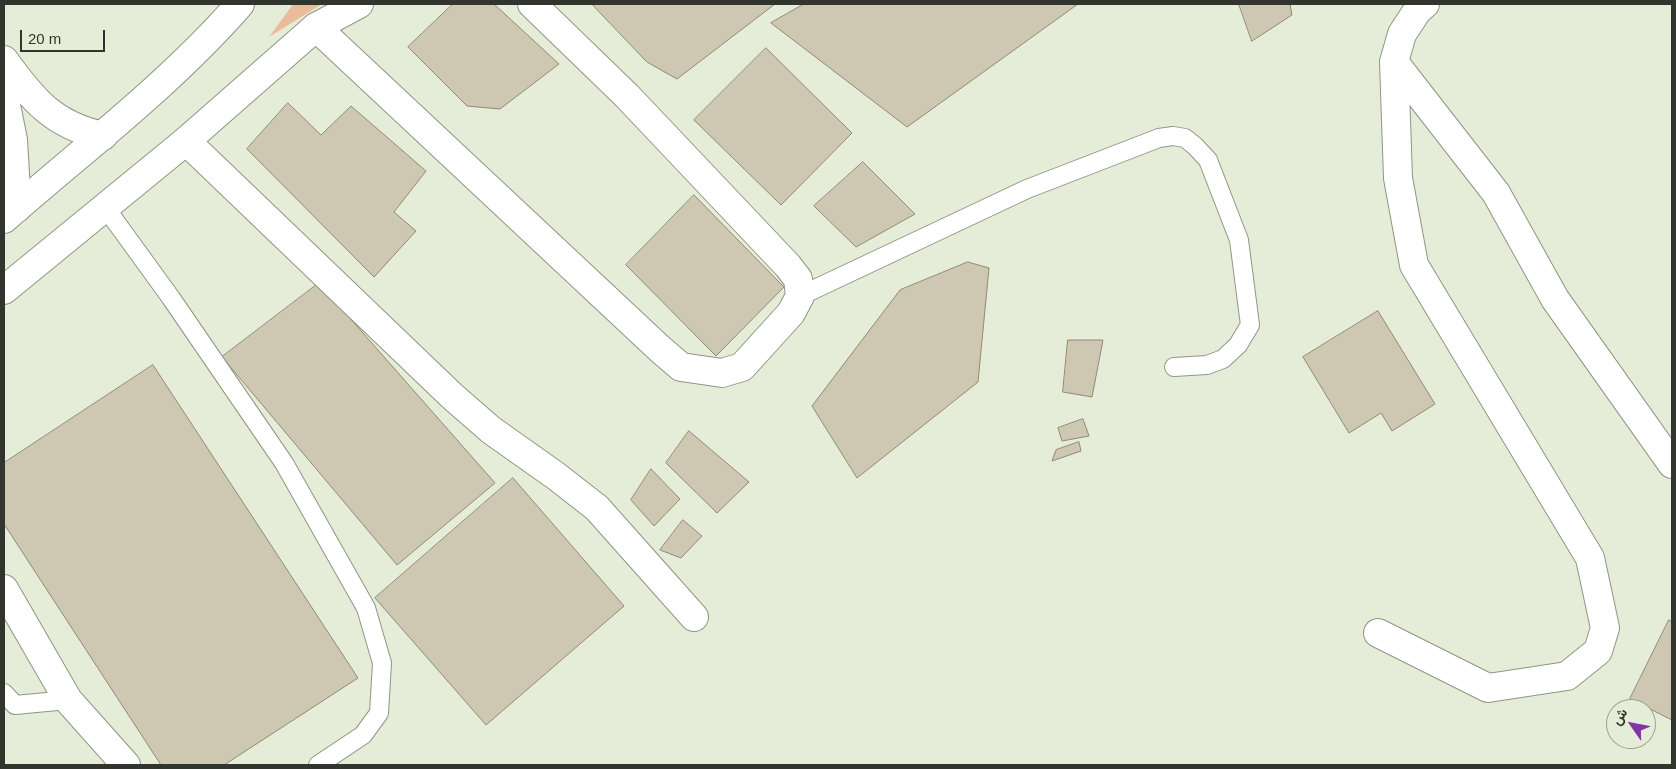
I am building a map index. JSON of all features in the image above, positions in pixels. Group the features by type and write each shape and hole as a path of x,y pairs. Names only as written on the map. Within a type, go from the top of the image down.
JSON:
{"main road":[{"path":"10,213 103,136 210,39 240,4"},
{"path":"4,290 186,141 316,27 359,4"},
{"path":"316,27 660,349 681,366 722,373 742,367 791,313 800,296 798,279 788,266 626,96 532,4"},
{"path":"1378,633 1488,688 1567,676 1598,651 1605,628 1590,558 1414,265 1398,178 1394,62 1402,34 1418,11 1426,4"},
{"path":"4,60 22,85 54,116 71,126 103,136"},
{"path":"1394,62 1496,193 1555,299 1672,464"},
{"path":"4,95 13,140 10,213"},
{"path":"186,141 452,396 491,430 597,508 694,617"},
{"path":"4,589 68,700 126,765"}],"lane":[{"path":"800,296 1027,189 1159,138 1173,136 1185,138 1208,160 1239,240 1250,325 1238,345 1223,359 1207,366 1174,367"},
{"path":"105,207 171,298 284,463 366,608 382,663 379,713 363,735 318,765"},
{"path":"4,693 15,705 68,700"}],"shaded area":[{"path":"293,4 322,4 269,37"}],"building":[{"path":"453,4 494,4 559,64 500,109 467,106 408,47"},
{"path":"592,4 775,4 677,79 647,62"},
{"path":"804,4 1078,4 907,127 771,23"},
{"path":"1239,4 1290,4 1292,15 1252,41"},
{"path":"766,48 852,133 781,205 694,120"},
{"path":"288,103 321,135 351,106 426,171 394,212 416,231 374,277 247,149"},
{"path":"863,162 915,214 856,247 814,206"},
{"path":"694,195 784,287 716,356 626,265"},
{"path":"968,262 989,268 978,382 857,478 812,406 900,290"},
{"path":"319,283 495,483 397,565 222,357"},
{"path":"1378,311 1435,404 1392,431 1381,413 1349,433 1303,357"},
{"path":"1068,340 1103,340 1092,397 1063,392"},
{"path":"153,365 358,678 224,765 161,765 4,524 4,463"},
{"path":"1083,419 1089,436 1062,441 1058,428"},
{"path":"689,431 749,482 717,513 666,463"},
{"path":"1079,442 1081,451 1052,461 1056,450"},
{"path":"651,469 680,499 654,526 631,500"},
{"path":"513,478 624,606 486,725 375,598"},
{"path":"683,520 702,536 681,558 660,550"},
{"path":"1669,620 1672,622 1672,720 1656,712 1656,699 1630,699"}]}
